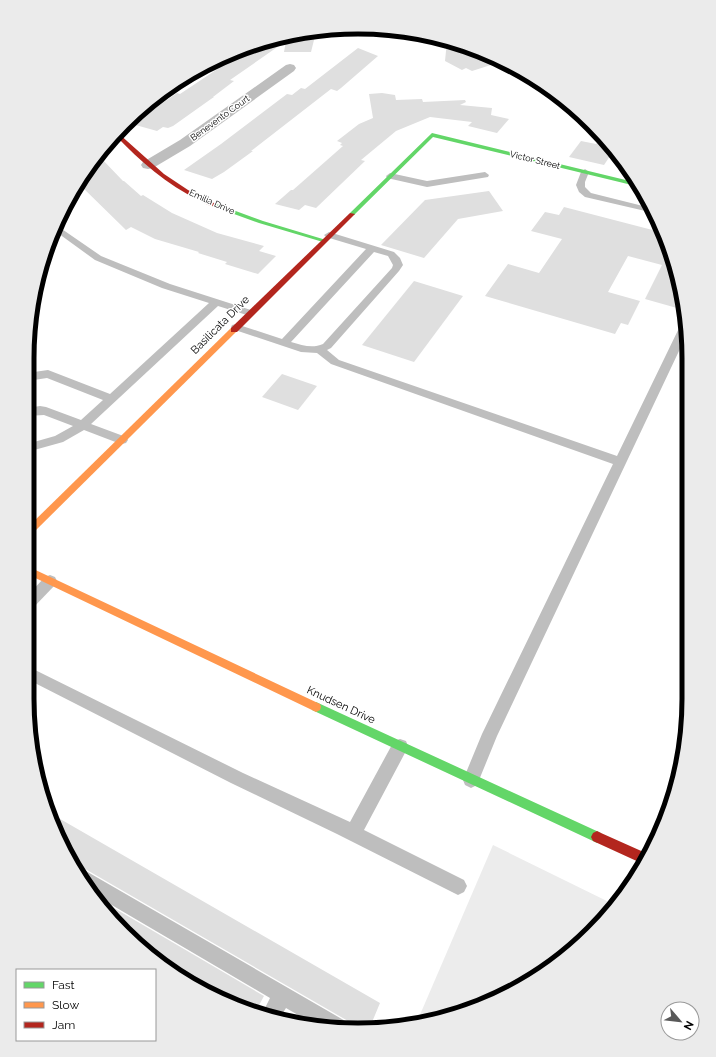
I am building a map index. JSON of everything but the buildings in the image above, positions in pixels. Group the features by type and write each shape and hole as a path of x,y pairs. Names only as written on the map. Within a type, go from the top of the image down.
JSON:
{"street":[{"name":"Benevento Court","path":"148,166 185,143 290,68"},
{"name":"Victor Street","path":"432,135 630,183"},
{"name":"Basilicata Drive","path":"34,527 432,135"},
{"name":"Emilia Drive","path":"120,138 148,166 190,193 218,206 251,218 326,238"},
{"name":"Knudsen Drive","path":"34,573 471,780 641,857"}],"lane":[{"path":"585,172 579,184 579,188 583,192 646,209"},
{"path":"390,176 427,184 485,175"},
{"path":"60,232 98,258 166,286 250,313"},
{"path":"236,327 305,350 319,350 327,346 396,269 398,263 394,256 372,248 326,238"},
{"path":"284,343 372,248"},
{"path":"34,446 59,439 83,425 216,302"},
{"path":"471,780 490,734 681,335"},
{"path":"319,350 335,362 620,462"},
{"path":"34,376 48,374 112,399"},
{"path":"34,411 40,410 122,440"},
{"path":"34,598 50,581"},
{"path":"34,676 237,778 353,833 458,886"},
{"path":"353,833 400,746"},
{"path":"92,884 326,1021"},
{"path":"273,1012 282,995"}],"shaded area":[{"path":"493,845 610,903 602,913 572,943 520,980 501,990 462,1006 419,1017"}],"traffic: fast":[{"path":"352,214 432,135 630,183"},
{"path":"214,205 261,222 323,240"},
{"path":"316,707 597,837"}],"traffic: slow":[{"path":"34,527 234,330"},
{"path":"34,573 316,707"}],"traffic: jam":[{"path":"120,138 139,156 173,183 214,205"},
{"path":"234,330 352,214"},
{"path":"597,837 641,857"}]}
